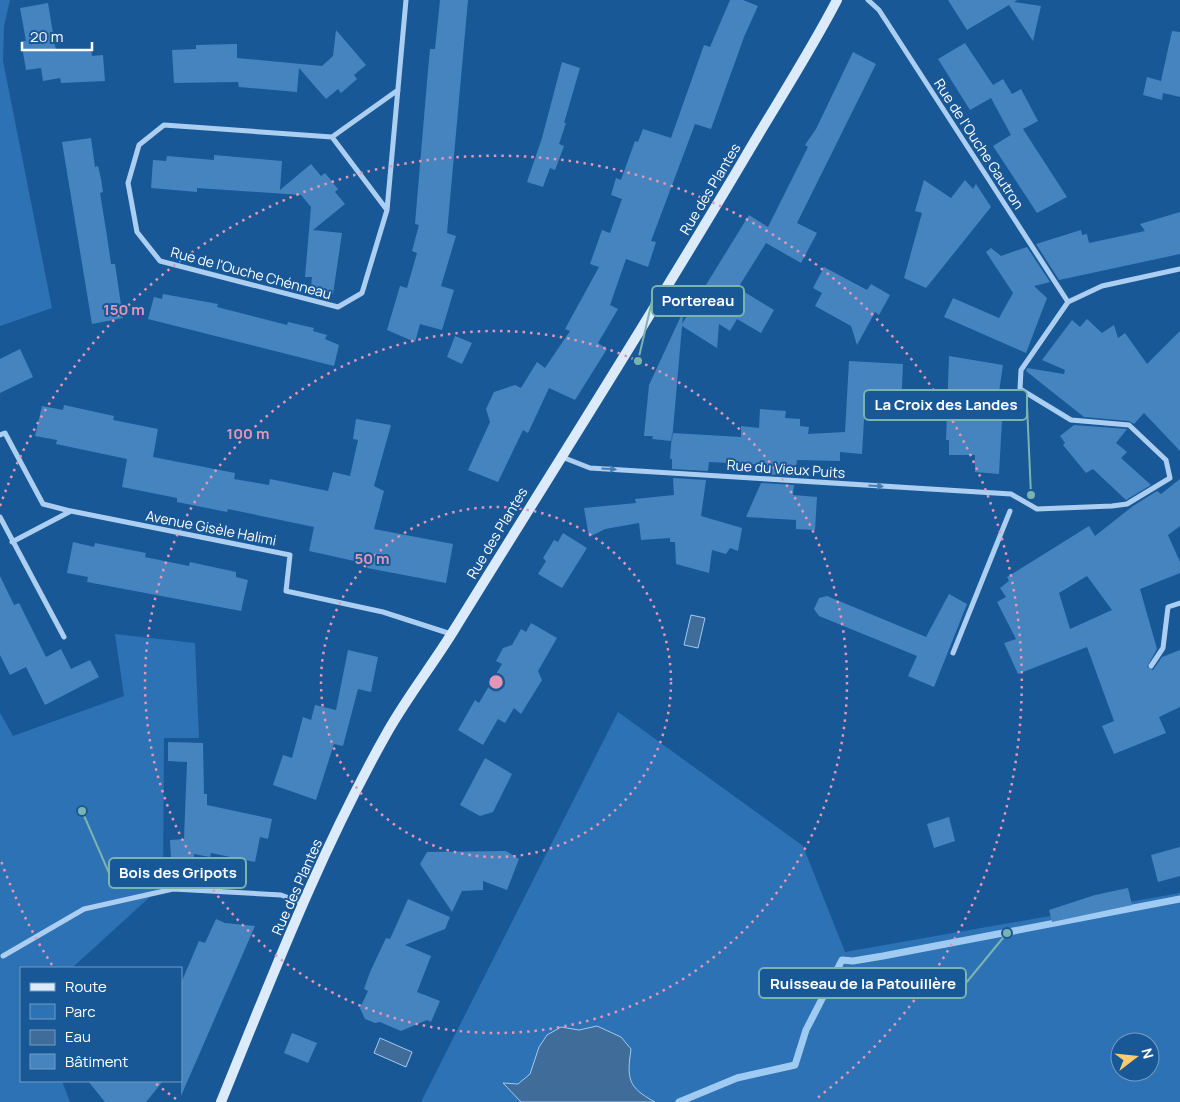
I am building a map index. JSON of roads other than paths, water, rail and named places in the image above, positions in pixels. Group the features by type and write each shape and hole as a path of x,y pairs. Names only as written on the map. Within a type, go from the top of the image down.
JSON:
{"street":[{"name":"Rue de l'Ouche Chénneau","path":"332,137 164,125 139,145 128,184 137,232 160,261 338,307 362,293 387,210 406,0"},
{"name":"Rue des Plantes","path":"221,1102 303,903 357,789 385,736 452,634 653,313 837,0"},
{"name":"Rue de l'Ouche Gautron","path":"868,0 879,10 1068,302"},
{"path":"387,210 332,137 398,90"},
{"path":"1068,302 1102,286 1180,270"},
{"name":"Rue du Vieux Puits","path":"562,456 590,468 1012,494 1037,509 1127,504 1170,478 1166,460 1129,425 1071,420 1020,389 1021,370 1068,302"},
{"name":"Avenue Gisèle Halimi","path":"0,435 4,433 43,504 290,555 286,591 383,612 452,634"},
{"path":"12,542 71,511"},
{"path":"953,653 1010,511"},
{"path":"0,518 64,638"},
{"path":"1151,666 1164,648 1168,607 1180,603"},
{"path":"3,956 84,909 172,889 281,895 303,903"}],"water":[{"path":"691,615 705,618 698,648 684,645"},
{"path":"597,1026 621,1037 631,1049 629,1075 631,1081 639,1091 655,1102 521,1102 503,1083 518,1084 530,1074 539,1047 547,1035 561,1027 579,1030"},
{"path":"380,1038 412,1052 406,1067 374,1053"}],"waterway":[{"path":"679,1102 737,1078 795,1065 806,1030 842,960 853,961 883,956 1180,899"}],"place":[{"name":"Portereau","path":"638,361"},
{"name":"La Croix des Landes","path":"1031,495"},
{"name":"Bois des Gripots","path":"82,811"},
{"name":"Ruisseau de la Patouillère","path":"1007,933"}]}
